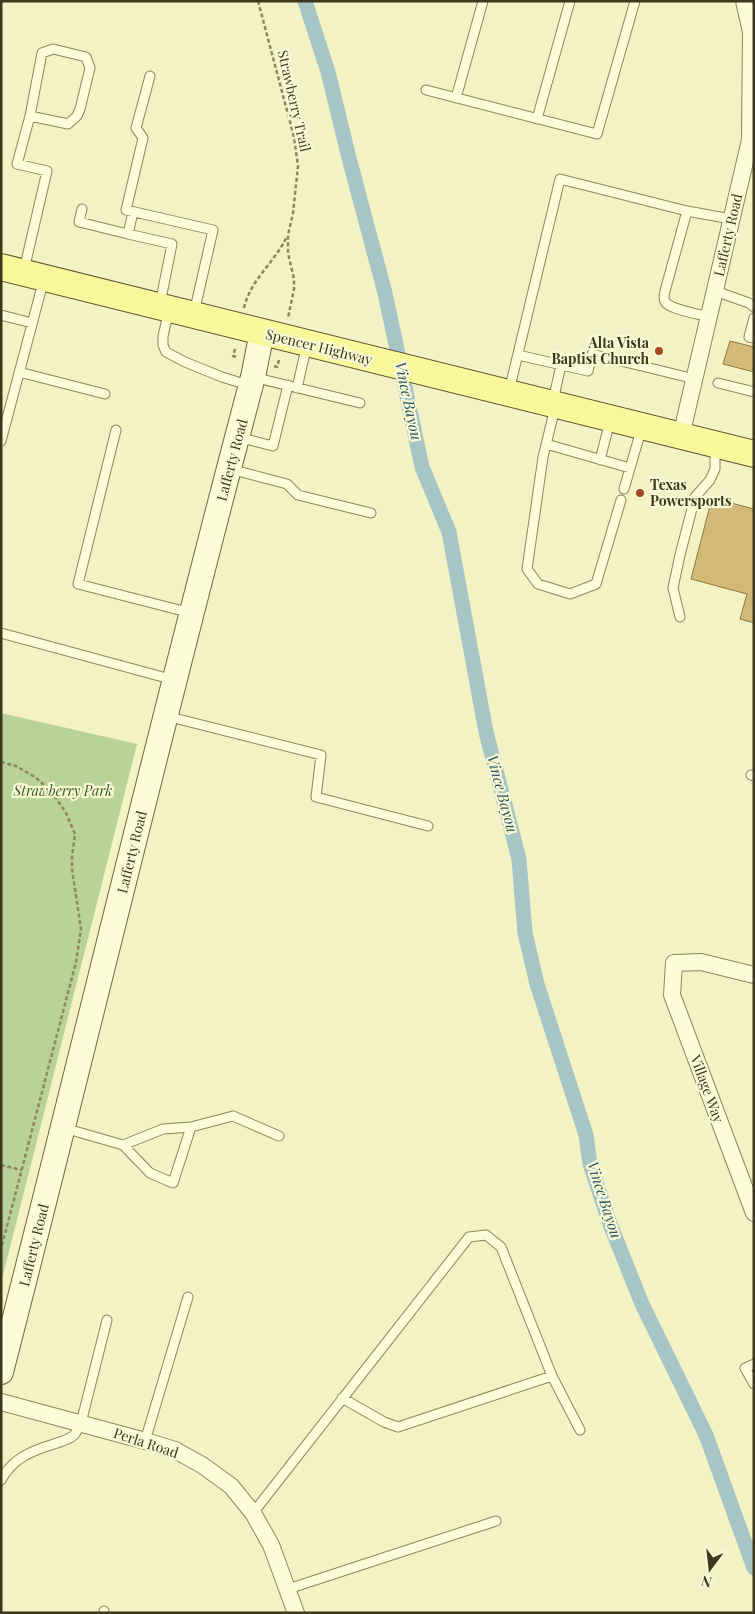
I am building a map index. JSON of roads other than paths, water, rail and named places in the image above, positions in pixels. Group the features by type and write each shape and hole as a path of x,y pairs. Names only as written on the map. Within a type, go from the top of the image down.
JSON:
{"main road":[{"name":"Spencer Highway","path":"23,273 754,454"}],"street":[{"name":"Lafferty Road","path":"682,436 732,219 750,159 752,32 744,1"},
{"name":"Lafferty Road","path":"1,1372 64,1128 174,680 238,437 248,373 262,332"},
{"name":"Village Way","path":"754,975 700,962 674,963 672,995 754,1213"},
{"name":"Perla Road","path":"1,1402 175,1450 202,1465 231,1486 253,1513 272,1545 296,1613"}],"lane":[{"path":"456,98 484,1"},
{"path":"537,119 570,1"},
{"path":"426,90 597,134 635,1"},
{"path":"2,438 32,323 23,273 47,171 17,164 30,116 42,53 52,49 86,57 90,68 77,116 68,124 30,116"},
{"path":"150,76 136,128 143,138 126,210 213,230 163,336 163,345 166,352 222,377 248,373 297,388 360,403"},
{"path":"508,394 560,179 687,211 732,219"},
{"path":"82,209 79,222 172,244 174,311"},
{"path":"687,211 664,299 672,307 709,317"},
{"path":"128,234 133,212"},
{"path":"715,291 749,303 754,307"},
{"path":"1,315 32,323"},
{"path":"754,318 750,337 754,338"},
{"path":"297,388 307,344"},
{"path":"518,355 588,371 592,354 695,379"},
{"path":"561,365 526,569 538,584 570,594 596,584 620,500"},
{"path":"19,372 105,394"},
{"path":"718,383 754,392"},
{"path":"238,437 274,446 288,385"},
{"path":"600,460 610,419"},
{"path":"624,489 642,427"},
{"path":"116,430 78,584 192,613"},
{"path":"546,444 630,468"},
{"path":"680,617 673,588 695,497 710,480 715,468 714,445"},
{"path":"229,469 288,484 298,495 371,513"},
{"path":"1,633 174,680"},
{"path":"165,716 321,755 316,797 428,826"},
{"path":"122,1145 163,1129 191,1127 232,1116 279,1136"},
{"path":"64,1128 122,1145 150,1173 173,1183 191,1127"},
{"path":"253,1513 469,1237 486,1235 500,1247 552,1376 580,1430"},
{"path":"145,1441 188,1297"},
{"path":"1,1480 8,1468 20,1458 38,1449 68,1439 75,1434 81,1423 107,1320"},
{"path":"754,1364 745,1368 754,1384"},
{"path":"342,1398 398,1428 552,1376"},
{"path":"288,1589 496,1521"}],"waterway":[{"name":"Vince Bayou","path":"305,1 328,72 385,293 422,467 449,532 486,732 519,859 525,933 537,984 586,1135 590,1164 610,1224 642,1304 706,1435 754,1568"}],"place":[{"name":"Alta Vista Baptist Church","path":"659,351"},
{"name":"Texas Powersports","path":"640,493"}],"park label":[{"name":"Strawberry Park","path":"63,791"}]}
